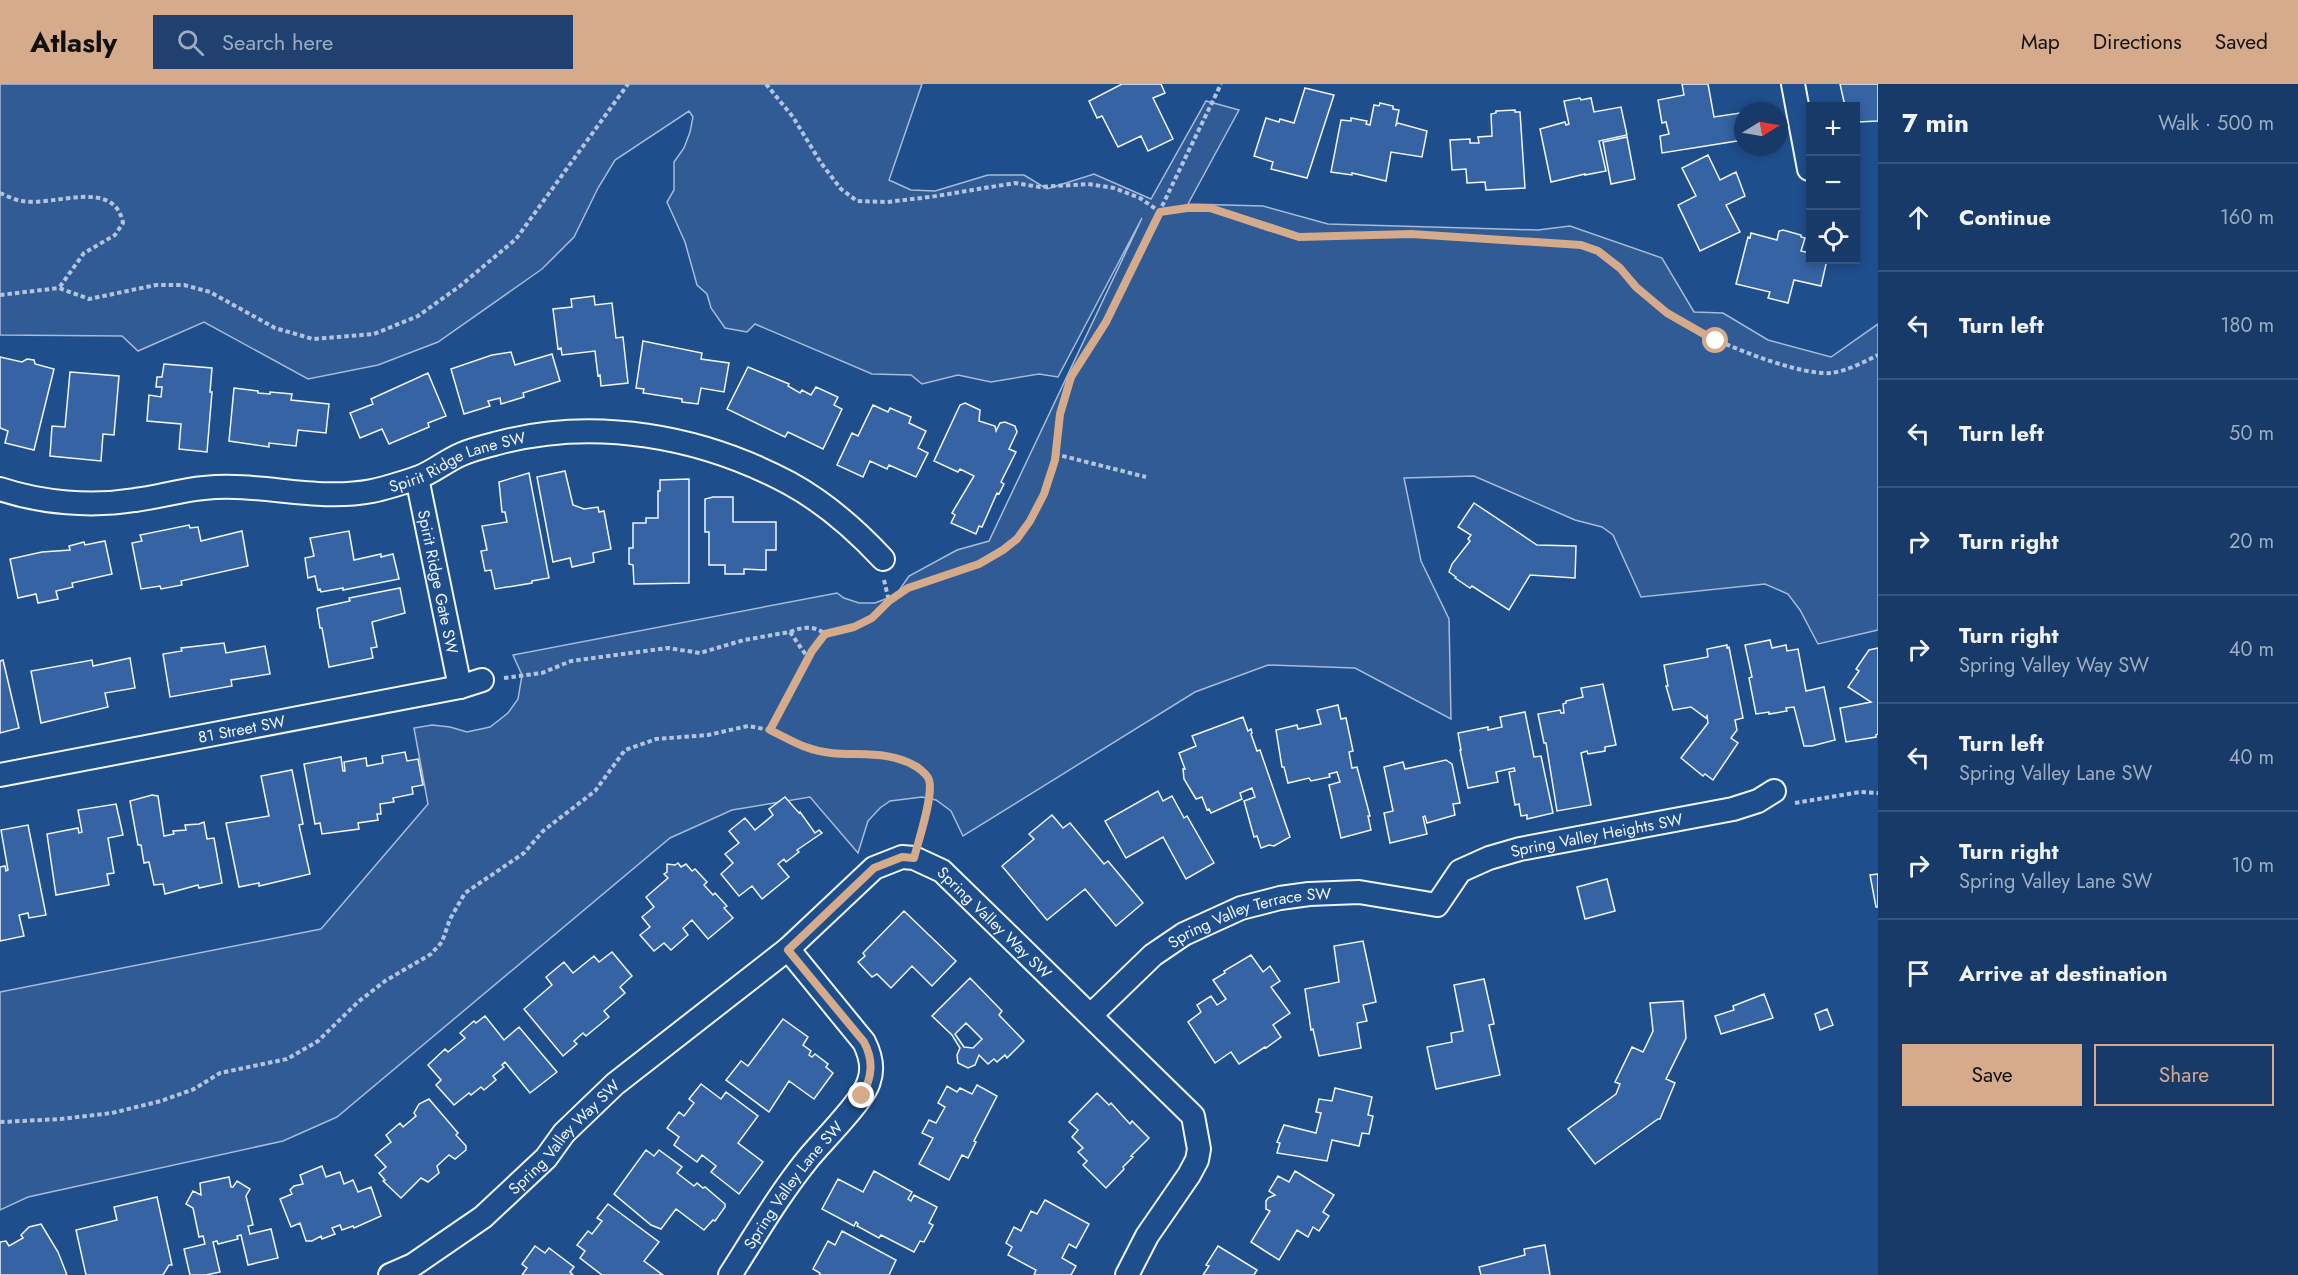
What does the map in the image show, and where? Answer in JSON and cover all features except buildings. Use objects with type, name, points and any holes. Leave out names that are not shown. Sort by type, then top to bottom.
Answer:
[{"type":"street","points":[[1793,84],[1807,156]]},
{"type":"street","name":"Spirit Ridge Lane SW","points":[[0,489],[37,499],[84,503],[132,501],[203,488],[262,487],[303,494],[335,496],[372,491],[417,478],[465,452],[548,434],[595,431],[652,436],[692,444],[723,454],[790,484],[846,524],[883,559]]},
{"type":"street","name":"Spirit Ridge Gate SW","points":[[417,478],[460,687]]},
{"type":"street","name":"81 Street SW","points":[[0,775],[460,687],[482,680]]},
{"type":"street","name":"Spring Valley Heights SW","points":[[1437,905],[1460,871],[1489,858],[1520,849],[1733,809],[1766,796]]},
{"type":"street","name":"Spring Valley Way SW","points":[[390,1275],[413,1265],[456,1238],[483,1217],[546,1158],[564,1133],[615,1084],[788,950],[874,868],[902,857],[914,858],[942,871],[1193,1116],[1199,1149],[1193,1168],[1147,1236],[1127,1275]]},
{"type":"street","name":"Spring Valley Terrace SW","points":[[1091,1015],[1153,955],[1184,933],[1241,908],[1280,898],[1359,892],[1437,905]]},
{"type":"street","name":"Spring Valley Lane SW","points":[[730,1275],[806,1161],[862,1096],[869,1082],[870,1053],[864,1042],[788,950]]},
{"type":"path","points":[[0,295],[59,288],[89,299],[156,285],[184,285],[210,292],[275,328],[313,339],[374,334],[418,316],[460,286],[516,239],[628,84]]},
{"type":"path","points":[[766,84],[792,117],[821,163],[841,189],[858,201],[887,202],[930,198],[1015,183],[1040,188],[1088,184],[1114,188],[1140,198],[1160,212],[1187,208],[1210,208],[1299,237],[1411,234],[1581,245],[1598,251],[1620,268],[1636,287],[1667,313],[1716,341],[1750,354],[1821,373],[1834,373],[1878,355]]},
{"type":"path","points":[[770,730],[808,658],[825,634],[854,627],[872,618],[889,601],[908,588],[979,564],[1017,539],[1030,521],[1044,494],[1055,454],[1060,414],[1071,377],[1106,322],[1221,84]]},
{"type":"path","points":[[0,193],[22,201],[41,202],[87,196],[109,201],[120,210],[123,223],[115,235],[84,253],[59,288]]},
{"type":"path","points":[[1055,454],[1146,477]]},
{"type":"path","points":[[883,559],[885,589],[889,601]]},
{"type":"path","points":[[482,680],[542,673],[571,661],[668,648],[700,653],[744,640],[790,632],[803,627],[820,630],[825,634]]},
{"type":"path","points":[[790,632],[808,658]]},
{"type":"path","points":[[0,1122],[61,1119],[112,1113],[161,1101],[194,1089],[220,1073],[287,1059],[318,1041],[358,1002],[386,981],[431,954],[442,942],[450,919],[465,893],[524,853],[543,831],[595,791],[625,750],[656,739],[708,735],[748,726],[770,730],[799,746],[831,753],[888,755],[908,761],[922,771],[930,781],[928,803],[914,858]]},
{"type":"path","points":[[1766,796],[1793,803],[1860,792],[1878,793]]},
{"type":"shaded area","points":[[0,84],[922,84],[889,180],[911,190],[935,191],[988,175],[1024,175],[1047,189],[1094,174],[1151,199],[1206,101],[1239,110],[1188,204],[1263,206],[1328,224],[1538,230],[1570,226],[1662,258],[1694,312],[1723,313],[1768,340],[1831,357],[1878,324],[1878,630],[1818,644],[1800,610],[1788,594],[1765,584],[1641,597],[1613,535],[1602,527],[1575,520],[1474,476],[1404,478],[1421,561],[1449,619],[1451,719],[1355,668],[1268,665],[1195,692],[963,836],[951,811],[936,800],[922,797],[890,801],[880,808],[868,821],[858,853],[810,797],[732,810],[670,838],[337,1117],[283,1141],[28,1197],[0,1210],[0,992],[321,929],[428,804],[414,728],[432,725],[467,732],[490,727],[508,713],[518,699],[522,675],[513,655],[837,593],[859,603],[875,603],[896,595],[909,576],[957,550],[989,541],[1142,218],[1058,377],[1039,374],[991,382],[958,375],[922,384],[911,375],[872,374],[755,324],[747,332],[725,328],[711,308],[707,294],[697,285],[685,242],[667,202],[674,190],[674,162],[684,148],[690,132],[693,117],[689,111],[615,160],[598,188],[574,237],[542,269],[438,342],[378,365],[308,379],[204,322],[138,351],[122,336],[0,335]]},
{"type":"route","points":[[862,1096],[869,1082],[870,1053],[864,1042],[788,950],[874,868],[902,857],[914,858],[928,803],[930,781],[922,771],[908,761],[888,755],[831,753],[799,746],[770,730],[812,651],[825,634],[854,627],[872,618],[889,601],[908,588],[979,564],[1017,539],[1030,521],[1044,494],[1055,460],[1060,414],[1071,377],[1106,322],[1160,212],[1187,208],[1210,208],[1264,228],[1299,237],[1411,234],[1581,245],[1598,251],[1620,268],[1636,287],[1667,313],[1716,341]]}]
